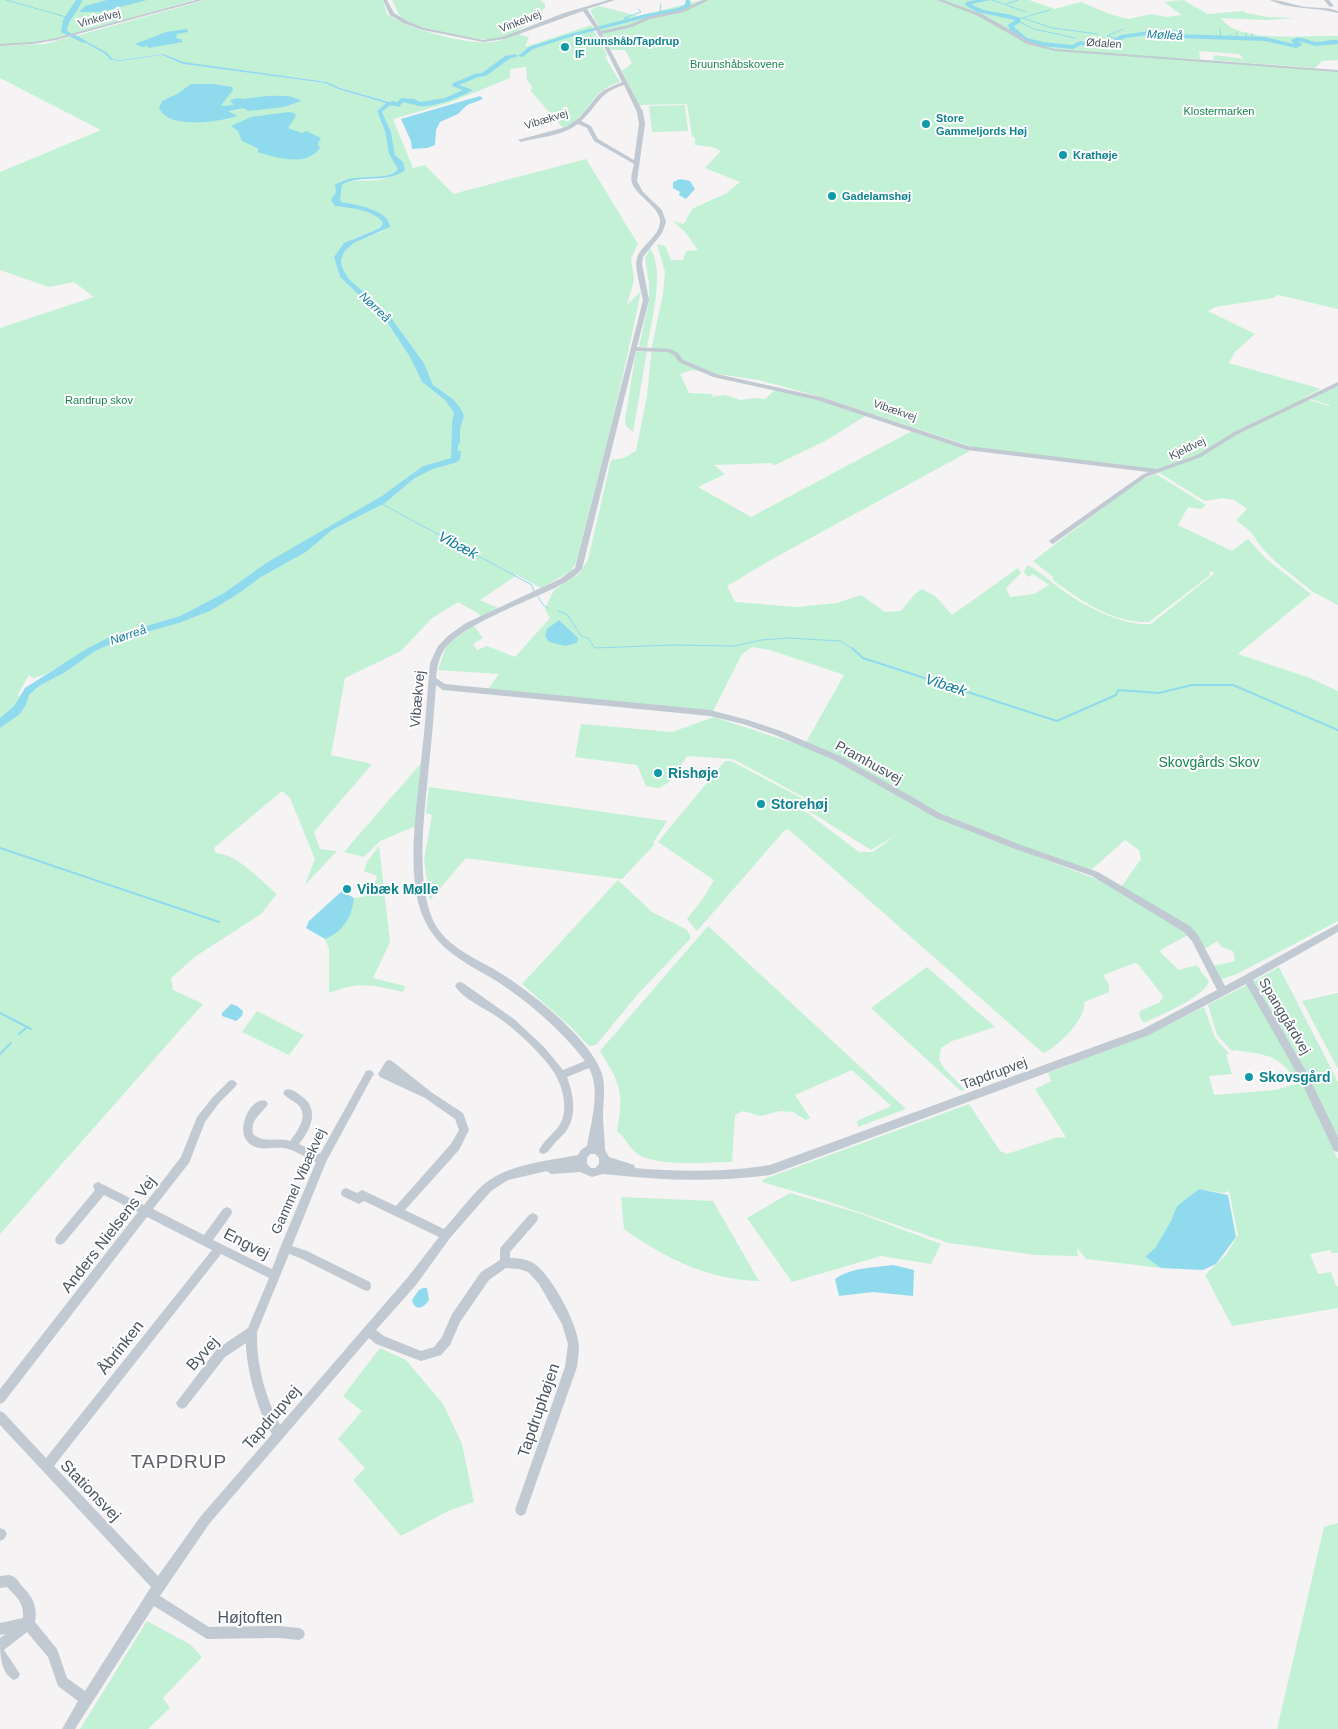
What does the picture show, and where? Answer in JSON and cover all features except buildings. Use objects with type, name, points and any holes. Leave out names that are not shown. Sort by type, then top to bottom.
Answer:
[{"type":"street","name":"Vinkelvej","points":[[0,45],[33,43],[77,34],[201,0]]},
{"type":"street","name":"Vinkelvej","points":[[386,0],[392,14],[405,22],[483,41],[503,38],[604,1],[613,0]]},
{"type":"street","points":[[598,31],[630,26],[649,18],[682,11],[707,0]]},
{"type":"street","name":"Ødalen","points":[[940,0],[980,15],[1029,43],[1055,50],[1338,70]]},
{"type":"street","points":[[1272,0],[1304,8],[1338,7]]},
{"type":"street","points":[[1326,0],[1330,8],[1338,12]]},
{"type":"street","name":"Vibækvej","points":[[584,9],[598,31],[640,112],[642,124],[634,181],[637,188],[660,211],[663,222],[659,232],[640,257],[646,300],[578,569],[563,581],[469,625],[452,637],[441,648],[434,663],[420,829],[419,870],[423,902],[428,919],[446,944],[458,954],[506,981],[574,1040],[591,1062],[597,1073],[599,1089],[599,1158]]},
{"type":"street","name":"Vibækvej","points":[[521,140],[569,128],[578,122],[600,93],[626,83]]},
{"type":"street","name":"Vibækvej","points":[[578,122],[589,127],[596,140],[636,162]]},
{"type":"street","name":"Vibækvej","points":[[634,349],[668,350],[676,354],[681,361],[689,366],[715,376],[819,398],[967,448],[1157,471]]},
{"type":"street","name":"Kjeldvej","points":[[1053,542],[1133,482],[1199,456],[1236,433],[1338,384]]},
{"type":"street","points":[[432,679],[443,687],[432,694]]},
{"type":"street","name":"Pramhusvej","points":[[443,687],[710,713],[778,733],[837,758],[939,816],[1018,848],[1095,874],[1116,886],[1187,929],[1195,938],[1223,992]]},
{"type":"street","name":"Tapdrupvej","points":[[68,1729],[158,1586],[205,1520],[412,1281],[446,1236],[495,1182],[512,1174],[538,1168],[581,1163],[592,1172],[599,1158],[640,1172],[733,1176],[770,1170],[1146,1032],[1223,992],[1338,928]]},
{"type":"street","name":"Spanggårdvej","points":[[1246,978],[1303,1074],[1338,1148]]},
{"type":"street","points":[[460,986],[479,1001],[496,1010],[532,1041],[561,1075],[570,1108],[561,1130],[547,1144],[544,1150]]},
{"type":"street","points":[[561,1075],[591,1062]]},
{"type":"street","name":"Gammel Vibækvej","points":[[280,1432],[275,1429],[254,1371],[250,1346],[252,1332],[322,1160],[369,1074]]},
{"type":"street","name":"Anders Nielsens Vej","points":[[0,1398],[185,1160],[201,1120],[216,1100],[232,1084]]},
{"type":"street","points":[[288,1093],[297,1096],[305,1104],[309,1118],[308,1126],[292,1146]]},
{"type":"street","points":[[397,1212],[455,1147],[464,1130],[458,1116],[428,1095]]},
{"type":"street","points":[[262,1104],[249,1117],[248,1133],[252,1139],[260,1144],[292,1146],[322,1160]]},
{"type":"street","points":[[581,1163],[583,1154],[599,1158]]},
{"type":"street","name":"Engvej","points":[[60,1240],[100,1188],[274,1275]]},
{"type":"street","points":[[346,1193],[359,1199],[362,1195],[446,1236]]},
{"type":"street","name":"Engvej","points":[[206,1241],[227,1212]]},
{"type":"street","points":[[369,1331],[380,1340],[421,1356],[437,1351],[446,1341],[456,1318],[485,1276],[505,1264],[505,1250],[533,1218]]},
{"type":"street","name":"Åbrinken","points":[[46,1467],[220,1248]]},
{"type":"street","name":"Gammel Vibækvej","points":[[285,1248],[303,1254],[366,1286]]},
{"type":"street","name":"Tapdruphøjen","points":[[505,1264],[523,1264],[533,1269],[540,1277],[568,1322],[574,1349],[571,1367],[521,1510]]},
{"type":"street","name":"Byvej","points":[[182,1403],[221,1353],[252,1332]]},
{"type":"street","name":"Stationsvej","points":[[0,1417],[158,1586]]},
{"type":"street","points":[[0,1582],[10,1581],[30,1605],[31,1612],[28,1624],[0,1646]]},
{"type":"street","name":"Højtoften","points":[[151,1597],[207,1633],[279,1632],[299,1634]]},
{"type":"street","points":[[0,1629],[19,1624],[28,1624],[53,1652],[62,1682],[87,1700]]},
{"type":"street","points":[[0,1654],[14,1674]]},
{"type":"green space","points":[[0,0],[194,0],[64,36],[36,42],[0,44]]},
{"type":"green space","points":[[205,0],[383,0],[387,14],[409,25],[438,35],[467,41],[492,42],[500,41],[522,32],[520,35],[529,37],[525,47],[591,25],[607,55],[605,57],[620,82],[602,90],[569,126],[563,128],[530,90],[533,88],[527,80],[526,67],[510,69],[510,78],[451,102],[393,119],[413,168],[425,165],[453,194],[586,159],[638,244],[631,258],[634,280],[627,305],[641,291],[602,461],[576,563],[571,571],[541,588],[517,575],[480,600],[498,608],[480,617],[479,614],[458,602],[431,619],[401,651],[345,678],[331,755],[372,764],[314,832],[320,849],[337,851],[305,885],[315,859],[290,798],[282,791],[214,848],[216,853],[233,858],[241,863],[277,894],[261,914],[196,956],[171,978],[173,990],[203,1004],[0,1234],[0,728],[20,714],[26,705],[29,695],[39,686],[64,673],[95,651],[122,639],[179,623],[210,611],[261,577],[306,552],[332,530],[385,503],[415,478],[433,469],[455,463],[460,443],[460,429],[464,416],[453,399],[433,385],[424,363],[389,315],[348,278],[342,267],[341,260],[344,252],[354,243],[385,230],[390,222],[358,205],[341,202],[340,200],[342,185],[351,181],[379,180],[395,176],[403,162],[395,156],[391,132],[382,112],[391,104],[388,101],[340,88],[327,82],[184,62],[163,54],[121,60],[113,59],[106,52],[76,36]]},
{"type":"green space","points":[[392,0],[540,0],[545,4],[545,8],[518,31],[505,37],[489,40],[433,31],[409,22],[401,17]]},
{"type":"green space","points":[[702,0],[1029,0],[1055,9],[1081,2],[1112,15],[1129,19],[1151,14],[1166,17],[1182,15],[1164,2],[1183,0],[1208,14],[1243,11],[1268,17],[1295,18],[1267,20],[1221,18],[1230,26],[1243,32],[1275,36],[1338,36],[1338,60],[1322,61],[1315,68],[1213,60],[1215,55],[1244,59],[1239,54],[1199,51],[1200,59],[1169,57],[1338,71],[1338,309],[1278,295],[1273,298],[1215,307],[1208,311],[1255,334],[1235,352],[1229,363],[1321,389],[1303,398],[1329,406],[1310,399],[1338,386],[1338,605],[1313,592],[1278,564],[1261,547],[1251,532],[1236,520],[1247,509],[1234,500],[1222,498],[1205,501],[1153,469],[976,448],[818,396],[758,380],[692,370],[680,374],[689,393],[713,394],[711,397],[725,395],[740,400],[765,399],[775,390],[819,399],[867,415],[825,441],[775,465],[770,463],[714,465],[725,474],[698,487],[751,517],[912,431],[970,451],[776,557],[727,586],[735,602],[797,607],[837,603],[861,595],[885,612],[901,611],[915,594],[922,589],[935,596],[952,615],[1018,568],[1021,573],[1006,588],[1010,597],[1034,594],[1049,585],[1033,574],[1028,577],[1024,572],[1027,565],[1060,589],[1095,610],[1130,622],[1151,624],[1215,573],[1210,571],[1209,576],[1149,622],[1136,622],[1111,615],[1086,603],[1053,580],[1053,577],[1033,561],[1140,480],[1156,474],[1206,505],[1201,509],[1188,507],[1178,525],[1232,551],[1248,539],[1265,558],[1311,594],[1238,654],[1310,678],[1338,691],[1338,921],[1237,974],[1219,980],[1213,966],[1235,961],[1233,951],[1221,947],[1218,941],[1204,949],[1195,935],[1121,887],[1141,859],[1139,850],[1125,840],[1091,870],[1034,851],[947,816],[806,742],[844,675],[770,650],[752,647],[742,654],[713,711],[488,689],[499,674],[438,670],[447,644],[474,626],[483,638],[473,644],[477,650],[487,646],[515,657],[550,618],[545,609],[554,590],[579,574],[588,560],[611,460],[624,458],[636,451],[647,396],[652,346],[663,294],[665,272],[657,244],[665,246],[671,260],[683,260],[686,251],[698,250],[685,232],[673,221],[684,224],[692,209],[727,193],[740,182],[705,168],[721,151],[713,147],[695,145],[687,104],[639,105],[622,71],[632,63],[625,50],[611,50],[590,10],[599,6],[638,16]]},
{"type":"green space","name":"Randrup skov","points":[[73,36],[104,53],[111,60],[121,61],[162,55],[183,64],[325,83],[338,89],[386,103],[377,111],[385,131],[389,154],[398,169],[380,177],[341,180],[336,192],[335,206],[368,212],[383,223],[380,228],[352,239],[334,257],[340,277],[387,322],[410,357],[422,382],[445,400],[454,413],[451,458],[423,466],[382,497],[266,563],[224,593],[180,616],[112,636],[44,675],[33,678],[29,675],[17,696],[20,695],[14,706],[0,718],[0,692],[2,692],[0,691],[0,328],[94,297],[74,282],[49,287],[0,270],[0,172],[101,130],[0,78],[0,46],[45,44]]},
{"type":"green space","points":[[685,105],[688,131],[652,132],[649,106]]},
{"type":"green space","points":[[650,248],[657,269],[656,296],[647,347],[639,347],[649,301],[649,283],[645,259]]},
{"type":"green space","points":[[647,351],[633,432],[626,426],[625,420],[636,352]]},
{"type":"green space","points":[[714,717],[802,746],[835,760],[920,809],[974,833],[1107,883],[1179,927],[1188,935],[1159,951],[1179,970],[1197,965],[1209,981],[1206,987],[1181,1005],[1144,1023],[1139,1016],[1140,1011],[1160,1002],[1163,996],[1138,964],[1135,963],[1103,975],[1109,985],[1109,992],[1084,1002],[1081,1016],[1070,1032],[1056,1045],[1043,1053],[788,829],[784,831],[697,931],[687,919],[714,880],[658,842],[725,761],[731,761],[807,801],[802,809],[859,852],[873,852],[898,834],[871,850],[806,809],[809,800],[733,759],[687,756],[668,783],[659,788],[646,786],[637,765],[575,757],[581,724],[672,732]]},
{"type":"green space","points":[[422,762],[416,826],[380,841],[364,857],[344,852]]},
{"type":"green space","points":[[429,787],[667,821],[653,843],[655,844],[622,879],[466,858],[430,900],[424,860],[432,815],[426,813]]},
{"type":"green space","points":[[379,846],[390,942],[373,978],[405,986],[403,992],[366,985],[349,987],[329,993],[329,949],[325,939],[340,928],[351,910],[354,898],[363,897],[373,888],[377,876],[364,871],[367,862]]},
{"type":"green space","points":[[618,880],[652,912],[687,930],[690,939],[638,994],[596,1045],[589,1046],[570,1026],[522,984]]},
{"type":"green space","points":[[708,926],[906,1109],[858,1127],[857,1121],[891,1106],[852,1070],[795,1095],[810,1118],[806,1120],[793,1112],[780,1111],[761,1116],[743,1111],[735,1115],[732,1162],[667,1162],[644,1157],[635,1152],[617,1131],[620,1107],[619,1089],[600,1051]]},
{"type":"green space","points":[[927,967],[995,1027],[952,1041],[941,1048],[939,1059],[944,1068],[965,1090],[961,1091],[871,1008]]},
{"type":"green space","points":[[1279,967],[1338,1082],[1338,1137],[1254,981]]},
{"type":"green space","points":[[1247,985],[1300,1075],[1338,1160],[1338,1253],[1332,1253],[1330,1250],[1310,1254],[1318,1274],[1331,1272],[1336,1286],[1338,1286],[1338,1308],[1232,1326],[1205,1275],[1226,1255],[1238,1235],[1229,1191],[1223,1193],[1199,1189],[1177,1206],[1171,1221],[1155,1248],[1145,1257],[1161,1268],[1086,1259],[1077,1248],[1078,1256],[1036,1255],[949,1243],[824,1200],[762,1182],[764,1179],[969,1104],[1000,1151],[1007,1154],[1055,1138],[1066,1137],[1035,1089],[1051,1081],[1048,1073],[1150,1034],[1204,1007],[1215,1038],[1229,1053],[1226,1055],[1232,1074],[1209,1076],[1214,1095],[1275,1090],[1297,1084],[1279,1061],[1264,1055],[1232,1051],[1217,1035],[1208,1005]]},
{"type":"green space","points":[[1338,993],[1338,1069],[1302,1001]]},
{"type":"green space","points":[[257,1011],[304,1035],[289,1055],[242,1032]]},
{"type":"green space","points":[[790,1193],[858,1213],[941,1244],[931,1264],[881,1256],[792,1282],[747,1218]]},
{"type":"green space","points":[[621,1197],[713,1201],[759,1281],[722,1277],[705,1272],[671,1258],[639,1240],[624,1229]]},
{"type":"green space","points":[[380,1348],[406,1360],[443,1404],[462,1444],[474,1502],[448,1511],[401,1536],[353,1480],[365,1468],[338,1439],[362,1411],[343,1396]]},
{"type":"green space","points":[[1338,1523],[1338,1729],[1277,1729],[1324,1527]]},
{"type":"green space","points":[[147,1621],[191,1645],[202,1657],[163,1698],[170,1708],[148,1729],[80,1729]]},
{"type":"water","points":[[107,0],[147,0],[101,12],[79,12],[85,6]]},
{"type":"water","points":[[187,29],[188,32],[177,34],[176,38],[181,39],[183,42],[148,48],[148,46],[142,47],[135,44],[166,32]]},
{"type":"water","points":[[73,36],[106,52],[113,59],[121,60],[163,54],[184,62],[327,82],[340,88],[390,102],[391,104],[382,112],[391,132],[395,155],[403,162],[405,170],[390,177],[357,180],[342,185],[340,200],[341,202],[362,206],[378,212],[388,221],[390,227],[354,243],[344,252],[341,260],[342,267],[348,278],[389,315],[424,363],[433,385],[453,399],[461,409],[464,416],[460,429],[458,451],[461,451],[460,459],[455,463],[433,469],[415,478],[385,503],[332,530],[306,552],[261,577],[210,611],[179,623],[122,639],[95,651],[64,673],[39,686],[29,695],[26,705],[20,714],[0,728],[0,718],[14,706],[25,688],[88,648],[112,636],[180,616],[224,593],[266,563],[382,496],[423,466],[451,458],[454,413],[445,400],[422,382],[410,357],[387,322],[340,277],[334,257],[344,243],[380,228],[383,223],[368,212],[335,206],[331,200],[336,192],[335,185],[343,181],[386,175],[398,169],[389,154],[385,131],[377,111],[386,103],[338,89],[325,83],[183,64],[162,55],[121,61],[111,60],[104,53]]},
{"type":"water","points":[[191,84],[214,84],[232,87],[233,90],[222,106],[234,105],[230,100],[265,96],[289,97],[301,101],[284,107],[249,111],[243,108],[228,111],[237,116],[206,122],[182,122],[171,119],[163,114],[159,107],[162,101],[177,94]]},
{"type":"water","points":[[480,96],[483,99],[467,105],[458,114],[440,122],[436,130],[435,145],[427,148],[412,149],[411,141],[401,119]]},
{"type":"water","points":[[294,113],[296,116],[288,128],[302,133],[306,131],[321,138],[318,144],[320,148],[307,158],[281,158],[257,152],[259,149],[242,141],[238,131],[231,126],[251,117]]},
{"type":"water","points":[[680,179],[690,181],[695,189],[686,199],[673,188],[673,182]]},
{"type":"water","points":[[559,620],[578,638],[577,643],[565,646],[549,642],[545,636],[547,629]]},
{"type":"water","points":[[342,891],[354,898],[349,917],[342,928],[325,939],[306,928],[309,921]]},
{"type":"water","points":[[231,1004],[243,1011],[242,1016],[236,1021],[222,1016],[222,1013]]},
{"type":"water","points":[[1199,1189],[1228,1195],[1236,1237],[1216,1264],[1203,1270],[1161,1268],[1145,1257],[1155,1248],[1171,1221],[1177,1206]]},
{"type":"water","points":[[893,1265],[914,1270],[913,1296],[873,1292],[839,1296],[835,1279],[841,1275],[863,1269]]},
{"type":"water","points":[[427,1288],[429,1300],[420,1308],[413,1304],[412,1300],[419,1290]]},
{"type":"waterway","points":[[6,0],[66,17]]},
{"type":"waterway","name":"Nørreå","points":[[79,0],[76,8],[66,20],[64,32],[83,41]]},
{"type":"waterway","name":"Mølleå","points":[[988,0],[968,3],[968,5],[973,9],[986,13],[1006,15],[1018,19],[1018,22],[1011,25],[1012,29],[1025,39],[1042,44],[1073,47],[1080,43],[1105,47],[1123,36],[1157,32],[1176,36],[1265,39],[1296,46],[1299,45],[1294,40],[1298,39],[1315,44],[1332,41],[1338,42]]},
{"type":"waterway","points":[[992,0],[1026,12]]},
{"type":"waterway","points":[[1006,4],[1018,0]]},
{"type":"waterway","name":"Mølleå","points":[[649,16],[678,11],[688,6],[688,1]]},
{"type":"waterway","name":"Mølleå","points":[[661,4],[660,12],[686,7]]},
{"type":"waterway","name":"Mølleå","points":[[630,19],[624,18],[641,12],[638,9]]},
{"type":"waterway","points":[[1018,19],[1050,10]]},
{"type":"waterway","name":"Mølleå","points":[[521,56],[531,48],[568,36],[646,16]]},
{"type":"waterway","points":[[1023,18],[1052,28],[1098,34]]},
{"type":"waterway","points":[[1018,21],[1034,29],[1075,38]]},
{"type":"waterway","points":[[1118,39],[1107,36],[1123,29]]},
{"type":"waterway","name":"Mølleå","points":[[1220,29],[1221,38]]},
{"type":"waterway","name":"Mølleå","points":[[1171,35],[1172,30]]},
{"type":"waterway","points":[[1172,31],[1179,31]]},
{"type":"waterway","name":"Mølleå","points":[[1236,38],[1237,32]]},
{"type":"waterway","name":"Mølleå","points":[[1246,33],[1247,38]]},
{"type":"waterway","name":"Mølleå","points":[[1252,34],[1253,38]]},
{"type":"waterway","name":"Mølleå","points":[[388,104],[399,105],[401,100],[415,101],[419,104],[447,100],[470,90],[455,84],[477,75],[484,75],[507,57],[515,56]]},
{"type":"waterway","name":"Vibæk","points":[[382,504],[532,585],[534,592]]},
{"type":"waterway","name":"Vibæk","points":[[538,597],[544,606],[548,608]]},
{"type":"waterway","name":"Vibæk","points":[[558,611],[567,614],[581,636],[588,638],[595,648],[672,645],[734,646],[761,640],[788,638],[840,641],[853,649]]},
{"type":"waterway","name":"Vibæk","points":[[852,648],[863,658],[1057,721],[1116,695],[1118,690],[1159,693],[1192,685],[1233,685],[1338,730]]},
{"type":"waterway","points":[[0,848],[219,922]]},
{"type":"waterway","points":[[0,1013],[31,1029]]},
{"type":"waterway","points":[[19,1034],[27,1027]]},
{"type":"waterway","points":[[0,1054],[11,1043]]},
{"type":"place","name":"Bruunshåb/Tapdrup IF","points":[[565,47]]},
{"type":"place","name":"Store Gammeljords Høj","points":[[926,124]]},
{"type":"place","name":"Krathøje","points":[[1063,155]]},
{"type":"place","name":"Gadelamshøj","points":[[832,196]]},
{"type":"place","name":"Rishøje","points":[[658,773]]},
{"type":"place","name":"Storehøj","points":[[761,804]]},
{"type":"place","name":"Vibæk Mølle","points":[[347,889]]},
{"type":"place","name":"Skovsgård","points":[[1249,1077]]},
{"type":"district","name":"TAPDRUP","points":[[179,1461]]},
{"type":"park label","name":"Bruunshåbskovene","points":[[737,64]]},
{"type":"park label","name":"Klostermarken","points":[[1219,111]]},
{"type":"park label","name":"Skovgårds Skov","points":[[1209,762]]}]
